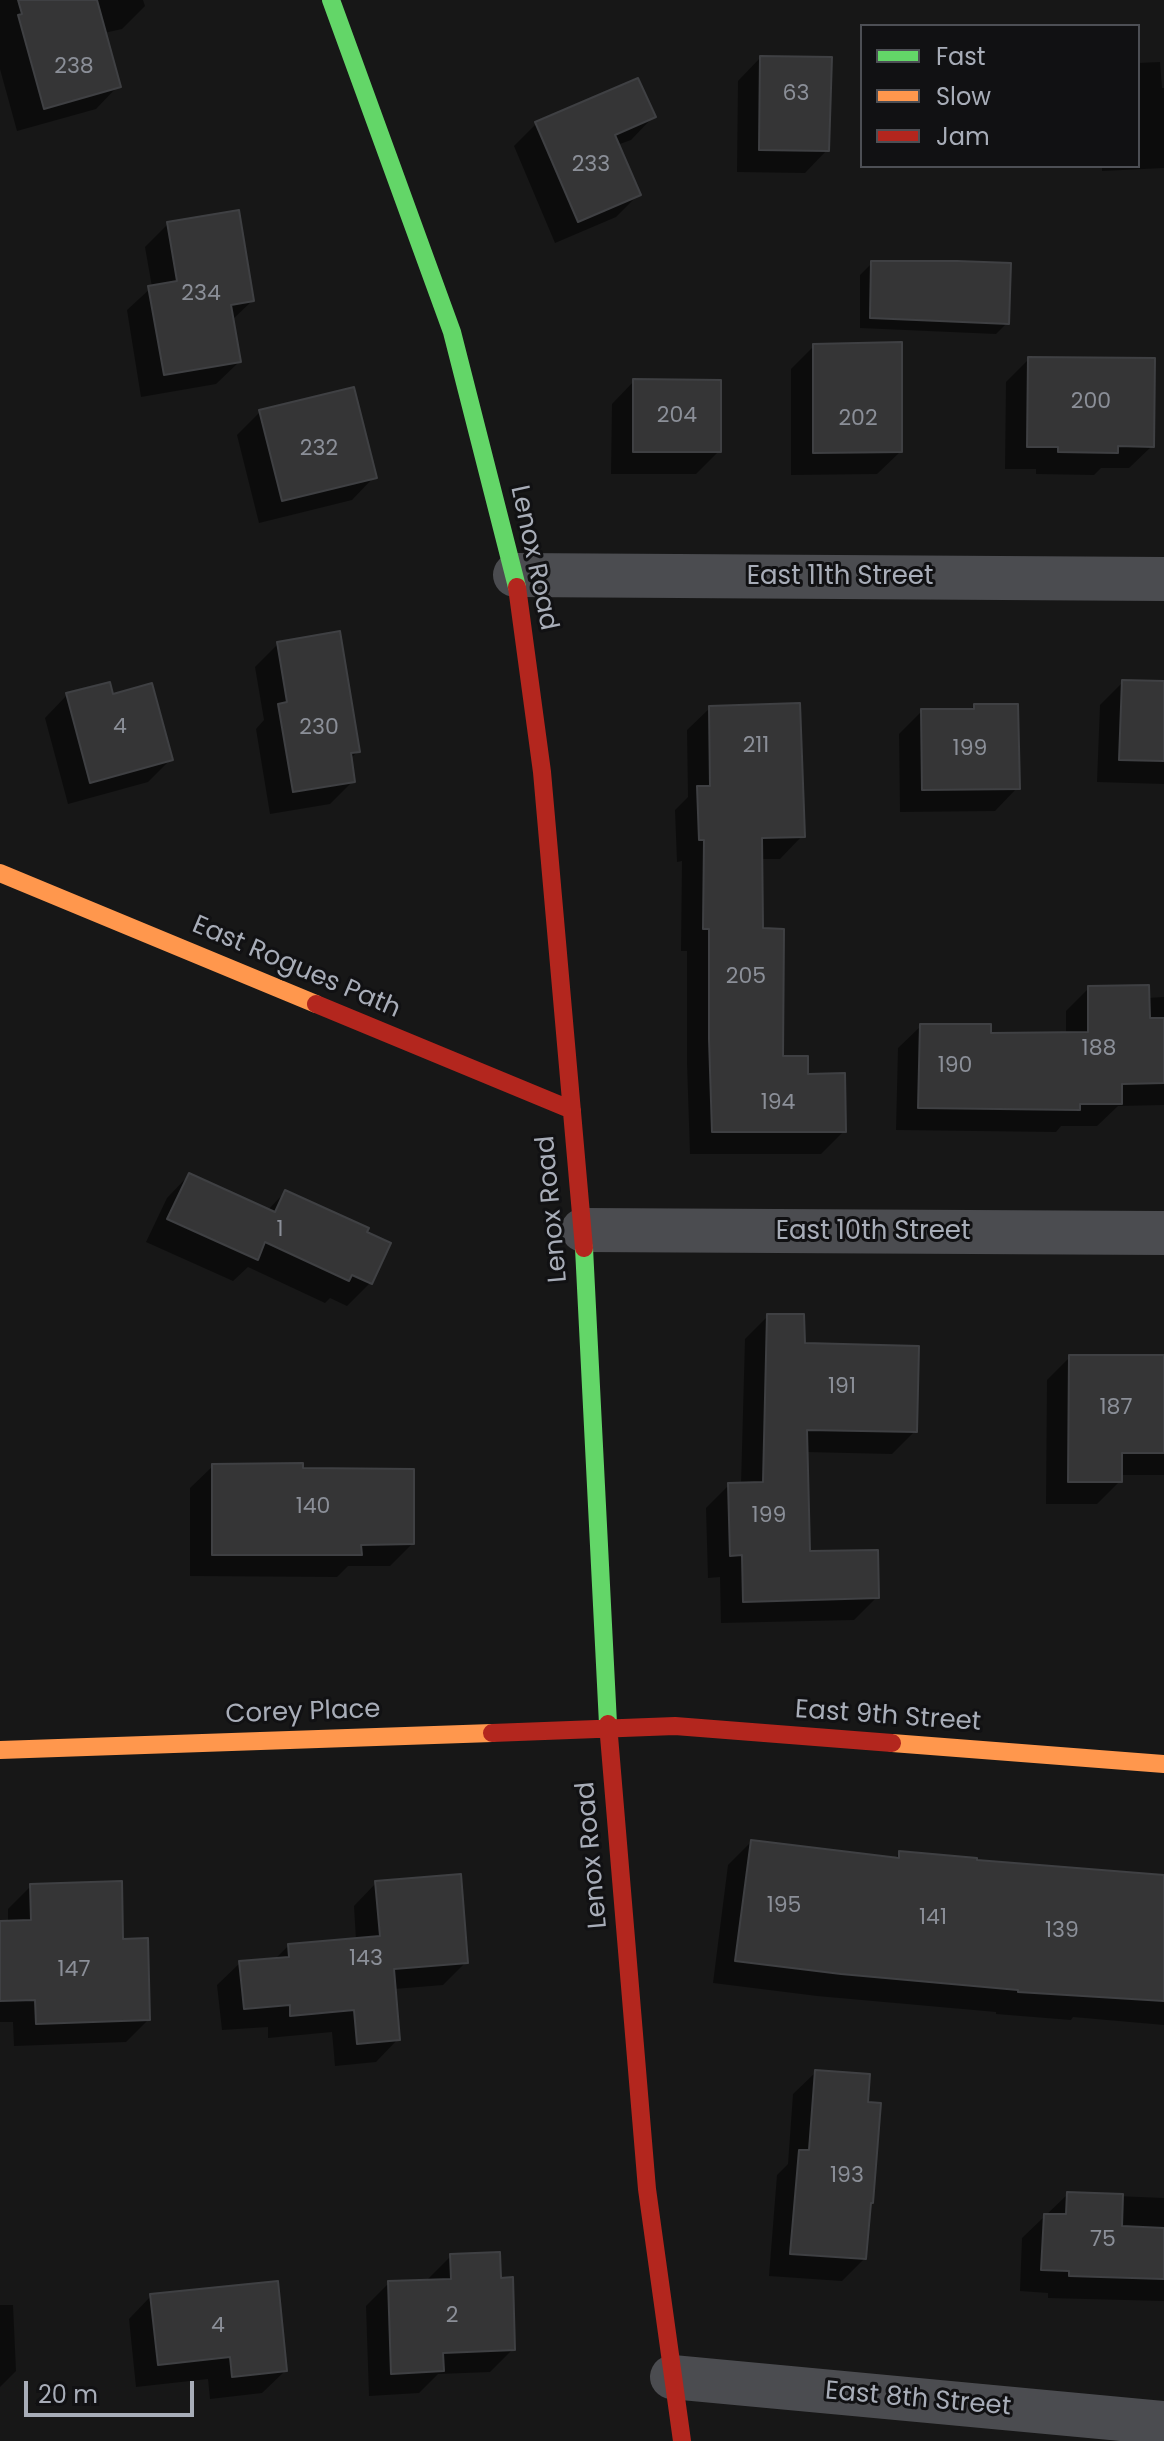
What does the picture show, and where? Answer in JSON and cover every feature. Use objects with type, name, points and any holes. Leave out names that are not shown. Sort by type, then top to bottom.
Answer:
[{"type":"street","name":"Lenox Road","points":[[331,0],[452,332],[515,575],[542,772],[583,1230],[608,1729],[647,2189],[682,2441]]},
{"type":"street","name":"East 11th Street","points":[[515,575],[1164,579]]},
{"type":"street","name":"East Rogues Path","points":[[0,873],[572,1110]]},
{"type":"street","name":"East 10th Street","points":[[583,1230],[1164,1233]]},
{"type":"street","name":"East 9th Street","points":[[608,1729],[675,1726],[1164,1764]]},
{"type":"street","name":"Corey Place","points":[[0,1750],[608,1729]]},
{"type":"street","name":"East 8th Street","points":[[672,2377],[1164,2423]]},
{"type":"building","points":[[18,0],[97,0],[121,87],[44,109],[18,15],[22,14]]},
{"type":"building","points":[[760,56],[832,57],[829,151],[759,150]]},
{"type":"building","points":[[638,78],[656,117],[615,135],[641,195],[578,222],[535,122]]},
{"type":"building","points":[[239,210],[254,301],[231,305],[241,362],[164,375],[148,286],[177,281],[167,222]]},
{"type":"building","points":[[871,261],[1011,263],[1009,324],[870,318]]},
{"type":"building","points":[[902,342],[902,452],[813,453],[813,344]]},
{"type":"building","points":[[1028,357],[1155,358],[1154,447],[1118,446],[1118,453],[1058,452],[1058,447],[1027,447]]},
{"type":"building","points":[[633,379],[721,380],[721,452],[633,452]]},
{"type":"building","points":[[354,387],[377,478],[282,501],[259,410]]},
{"type":"building","points":[[340,631],[360,752],[351,753],[355,782],[293,792],[278,704],[287,702],[277,642]]},
{"type":"building","points":[[1122,680],[1164,681],[1164,761],[1119,760]]},
{"type":"building","points":[[110,682],[113,694],[152,683],[173,760],[90,783],[66,693]]},
{"type":"building","points":[[800,703],[805,837],[762,838],[763,928],[784,929],[783,1056],[808,1056],[808,1074],[845,1073],[846,1132],[712,1132],[709,929],[703,929],[704,840],[699,840],[697,786],[710,786],[709,706]]},
{"type":"building","points":[[974,704],[1018,704],[1020,789],[922,790],[921,709],[974,709]]},
{"type":"building","points":[[1149,985],[1150,1018],[1164,1018],[1164,1083],[1122,1084],[1122,1104],[1080,1104],[1080,1110],[918,1108],[920,1024],[991,1024],[991,1033],[1088,1032],[1088,986]]},
{"type":"building","points":[[189,1173],[275,1212],[285,1190],[369,1228],[367,1232],[391,1243],[372,1284],[352,1275],[349,1281],[265,1242],[258,1260],[167,1219]]},
{"type":"building","points":[[767,1314],[804,1314],[805,1343],[919,1346],[917,1432],[807,1430],[810,1551],[878,1550],[879,1598],[743,1602],[742,1555],[730,1556],[728,1483],[763,1482]]},
{"type":"building","points":[[1069,1355],[1164,1355],[1164,1453],[1122,1453],[1122,1482],[1068,1482]]},
{"type":"building","points":[[303,1463],[303,1468],[414,1469],[414,1544],[361,1545],[362,1555],[212,1555],[212,1464]]},
{"type":"building","points":[[751,1840],[899,1858],[899,1851],[1164,1875],[1164,2001],[1018,1992],[735,1961]]},
{"type":"building","points":[[461,1874],[468,1963],[394,1969],[400,2040],[357,2044],[354,2010],[290,2016],[290,2005],[244,2009],[239,1961],[289,1957],[288,1944],[380,1936],[375,1881]]},
{"type":"building","points":[[122,1881],[123,1939],[148,1938],[150,2020],[36,2024],[35,2000],[0,2001],[0,1921],[31,1920],[30,1884]]},
{"type":"building","points":[[815,2070],[870,2074],[868,2102],[881,2103],[866,2259],[790,2254],[799,2150],[809,2150]]},
{"type":"building","points":[[1067,2192],[1123,2194],[1122,2226],[1164,2228],[1164,2279],[1069,2276],[1069,2271],[1041,2270],[1044,2214],[1066,2214]]},
{"type":"building","points":[[500,2252],[501,2278],[513,2277],[515,2350],[443,2353],[444,2371],[391,2374],[388,2281],[451,2279],[450,2254]]},
{"type":"building","points":[[278,2281],[287,2371],[232,2377],[230,2357],[158,2365],[150,2294]]},
{"type":"traffic: fast","points":[[331,0],[452,332],[517,587]]},
{"type":"traffic: fast","points":[[584,1248],[608,1724]]},
{"type":"traffic: slow","points":[[0,873],[316,1004]]},
{"type":"traffic: slow","points":[[0,1750],[492,1733]]},
{"type":"traffic: slow","points":[[892,1743],[1164,1764]]},
{"type":"traffic: jam","points":[[517,587],[542,772],[584,1248]]},
{"type":"traffic: jam","points":[[316,1004],[572,1110]]},
{"type":"traffic: jam","points":[[608,1724],[647,2189],[682,2441]]},
{"type":"traffic: jam","points":[[492,1733],[675,1726],[892,1743]]}]
